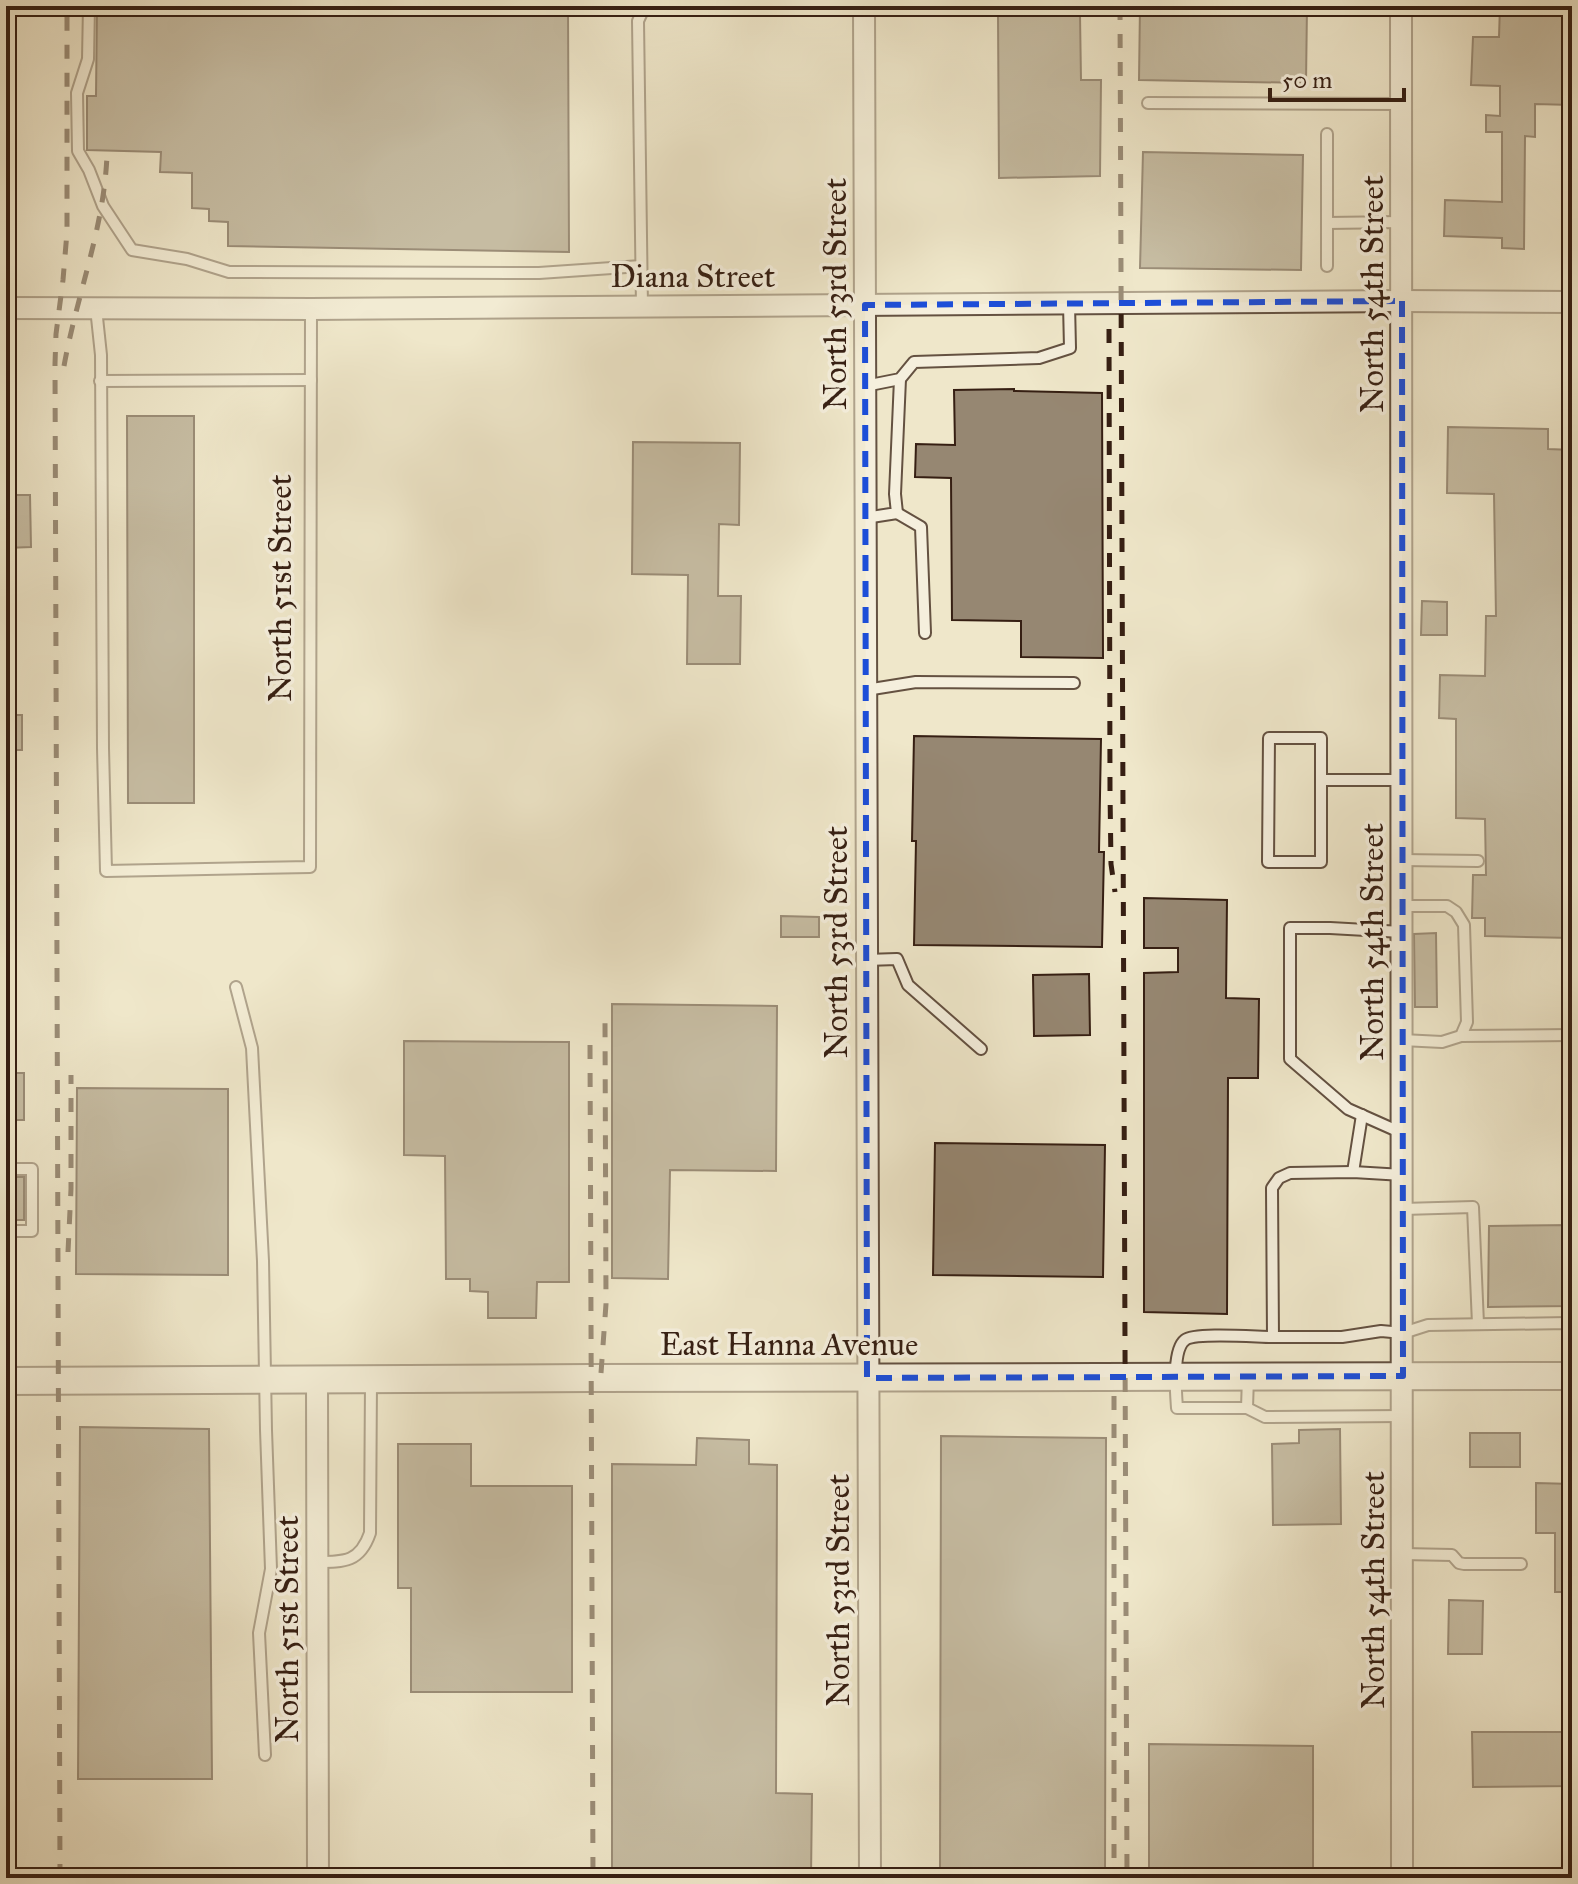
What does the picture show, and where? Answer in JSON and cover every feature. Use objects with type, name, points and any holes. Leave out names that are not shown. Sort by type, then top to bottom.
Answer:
[{"type":"street","name":"North 53rd Street","points":[[864,6],[870,1878]]},
{"type":"street","name":"North 54th Street","points":[[1401,6],[1402,1878]]},
{"type":"street","name":"Diana Street","points":[[6,308],[1572,302]]},
{"type":"street","name":"East Hanna Avenue","points":[[6,1381],[1571,1376]]},
{"type":"street","name":"North 51st Street","points":[[317,1381],[318,1878]]},
{"type":"lane","points":[[89,6],[88,59],[77,93],[78,151],[103,206],[132,250],[187,259],[229,272],[539,273],[641,266]]},
{"type":"lane","points":[[642,307],[638,21],[645,6]]},
{"type":"lane","points":[[1148,103],[1401,104]]},
{"type":"lane","points":[[1327,134],[1327,266]]},
{"type":"lane","points":[[1327,223],[1402,222]]},
{"type":"lane","points":[[897,513],[895,494],[900,379],[914,362],[1039,358],[1070,348],[1069,304]]},
{"type":"lane","points":[[96,308],[101,355],[100,381],[311,380]]},
{"type":"lane","name":"North 51st Street","points":[[100,381],[106,871],[310,867],[311,309]]},
{"type":"lane","points":[[865,386],[900,379]]},
{"type":"lane","points":[[865,518],[897,513],[921,527],[925,633]]},
{"type":"lane","points":[[866,690],[916,682],[1074,683]]},
{"type":"lane","points":[[1269,738],[1321,738],[1321,780],[1321,862],[1268,862],[1269,738]]},
{"type":"lane","points":[[1321,780],[1402,780]]},
{"type":"lane","points":[[1402,860],[1478,861]]},
{"type":"lane","points":[[1402,906],[1447,906],[1456,912],[1464,925],[1467,1022],[1461,1036]]},
{"type":"lane","points":[[1402,932],[1290,928],[1290,1059],[1348,1109],[1402,1133]]},
{"type":"lane","points":[[866,960],[897,959],[908,985],[981,1049]]},
{"type":"lane","points":[[236,987],[252,1048],[262,1230],[271,1569],[259,1633],[265,1755]]},
{"type":"lane","points":[[1402,1040],[1442,1042],[1461,1036],[1572,1035]]},
{"type":"lane","points":[[1353,1172],[1362,1115]]},
{"type":"lane","points":[[6,1169],[32,1169],[32,1231],[6,1231]]},
{"type":"lane","points":[[1273,1337],[1272,1188],[1279,1178],[1290,1173],[1403,1175]]},
{"type":"lane","points":[[1403,1209],[1473,1207],[1478,1324]]},
{"type":"lane","points":[[1403,1416],[1265,1417],[1247,1408],[1177,1408],[1175,1378],[1179,1349],[1185,1340],[1197,1336],[1342,1337],[1381,1331],[1403,1333],[1428,1325],[1569,1323],[1571,1376]]},
{"type":"lane","points":[[1247,1408],[1248,1377]]},
{"type":"lane","points":[[317,1562],[355,1558],[365,1547],[370,1533],[371,1380]]},
{"type":"lane","points":[[1403,1554],[1452,1555],[1464,1564],[1521,1564]]},
{"type":"highlighted area","points":[[1402,301],[1403,1376],[867,1378],[865,305]]},
{"type":"building","points":[[97,6],[568,6],[569,252],[228,246],[228,222],[209,221],[209,209],[192,208],[192,173],[160,172],[161,152],[87,150],[87,96],[96,96]]},
{"type":"building","points":[[1140,6],[1307,6],[1306,83],[1139,80]]},
{"type":"building","points":[[1500,6],[1572,6],[1572,105],[1535,104],[1535,137],[1525,136],[1524,249],[1502,248],[1502,238],[1444,236],[1445,200],[1502,202],[1502,132],[1486,132],[1486,115],[1500,116],[1500,86],[1471,85],[1473,37],[1499,37]]},
{"type":"building","points":[[998,15],[1080,15],[1081,80],[1101,80],[1100,176],[999,178]]},
{"type":"building","points":[[1143,152],[1303,155],[1301,270],[1140,268]]},
{"type":"building","points":[[954,390],[1102,393],[1103,658],[1021,657],[1021,621],[952,620],[951,478],[915,477],[916,444],[955,445]]},
{"type":"building","points":[[127,416],[194,416],[194,803],[128,803]]},
{"type":"building","points":[[1448,427],[1548,429],[1548,449],[1572,450],[1572,938],[1485,936],[1485,918],[1472,918],[1473,875],[1486,875],[1485,819],[1456,818],[1456,719],[1439,718],[1440,675],[1485,676],[1486,616],[1496,616],[1494,494],[1447,493]]},
{"type":"building","points":[[633,442],[740,443],[739,525],[719,524],[718,596],[741,596],[740,664],[687,664],[688,575],[632,574]]},
{"type":"building","points":[[6,495],[30,495],[31,547],[6,548]]},
{"type":"building","points":[[1422,601],[1447,602],[1447,635],[1421,635]]},
{"type":"building","points":[[6,715],[22,715],[22,750],[6,750]]},
{"type":"building","points":[[914,736],[1101,739],[1099,852],[1104,852],[1102,947],[914,945]]},
{"type":"building","points":[[1144,898],[1227,900],[1226,998],[1259,999],[1258,1078],[1228,1078],[1227,1314],[1144,1312],[1144,973],[1178,972],[1178,948],[1144,948]]},
{"type":"building","points":[[781,916],[819,917],[819,937],[781,937]]},
{"type":"building","points":[[1436,933],[1437,1007],[1415,1007],[1414,934]]},
{"type":"building","points":[[1089,974],[1090,1035],[1034,1036],[1033,975]]},
{"type":"building","points":[[612,1004],[777,1006],[776,1171],[670,1170],[668,1279],[612,1278]]},
{"type":"building","points":[[404,1041],[569,1042],[569,1282],[537,1282],[536,1318],[488,1318],[488,1292],[470,1291],[470,1279],[446,1279],[445,1156],[404,1155]]},
{"type":"building","points":[[6,1073],[24,1073],[24,1120],[6,1120]]},
{"type":"building","points":[[77,1088],[228,1089],[228,1275],[76,1274]]},
{"type":"building","points":[[935,1143],[1105,1145],[1103,1277],[933,1275]]},
{"type":"building","points":[[6,1177],[24,1177],[24,1220],[6,1220]]},
{"type":"building","points":[[1572,1225],[1572,1306],[1488,1307],[1489,1226]]},
{"type":"building","points":[[80,1427],[209,1429],[212,1779],[78,1779]]},
{"type":"building","points":[[1340,1429],[1341,1524],[1273,1525],[1272,1444],[1299,1443],[1299,1430]]},
{"type":"building","points":[[1470,1433],[1520,1433],[1520,1467],[1470,1467]]},
{"type":"building","points":[[941,1436],[1106,1438],[1105,1878],[940,1878]]},
{"type":"building","points":[[697,1438],[749,1440],[749,1464],[777,1465],[776,1793],[812,1794],[811,1878],[612,1878],[612,1464],[696,1465]]},
{"type":"building","points":[[398,1444],[471,1444],[471,1486],[572,1486],[572,1692],[411,1692],[411,1588],[398,1588]]},
{"type":"building","points":[[1536,1483],[1572,1484],[1572,1592],[1555,1592],[1555,1533],[1536,1533]]},
{"type":"building","points":[[1449,1600],[1483,1601],[1482,1654],[1448,1654]]},
{"type":"building","points":[[1472,1732],[1572,1732],[1572,1786],[1473,1787]]},
{"type":"building","points":[[1149,1744],[1313,1746],[1313,1878],[1149,1878]]},
{"type":"railway","points":[[60,1878],[55,364],[67,232],[67,6]]},
{"type":"railway","points":[[1120,6],[1127,1878]]},
{"type":"railway","points":[[64,366],[96,235],[107,155]]},
{"type":"railway","points":[[1109,329],[1110,791],[1111,864],[1115,892]]},
{"type":"railway","points":[[601,1373],[606,1304],[605,1021]]},
{"type":"railway","points":[[590,1045],[593,1878]]},
{"type":"railway","points":[[68,1252],[71,1075]]},
{"type":"railway","points":[[1114,1396],[1114,1878]]}]
